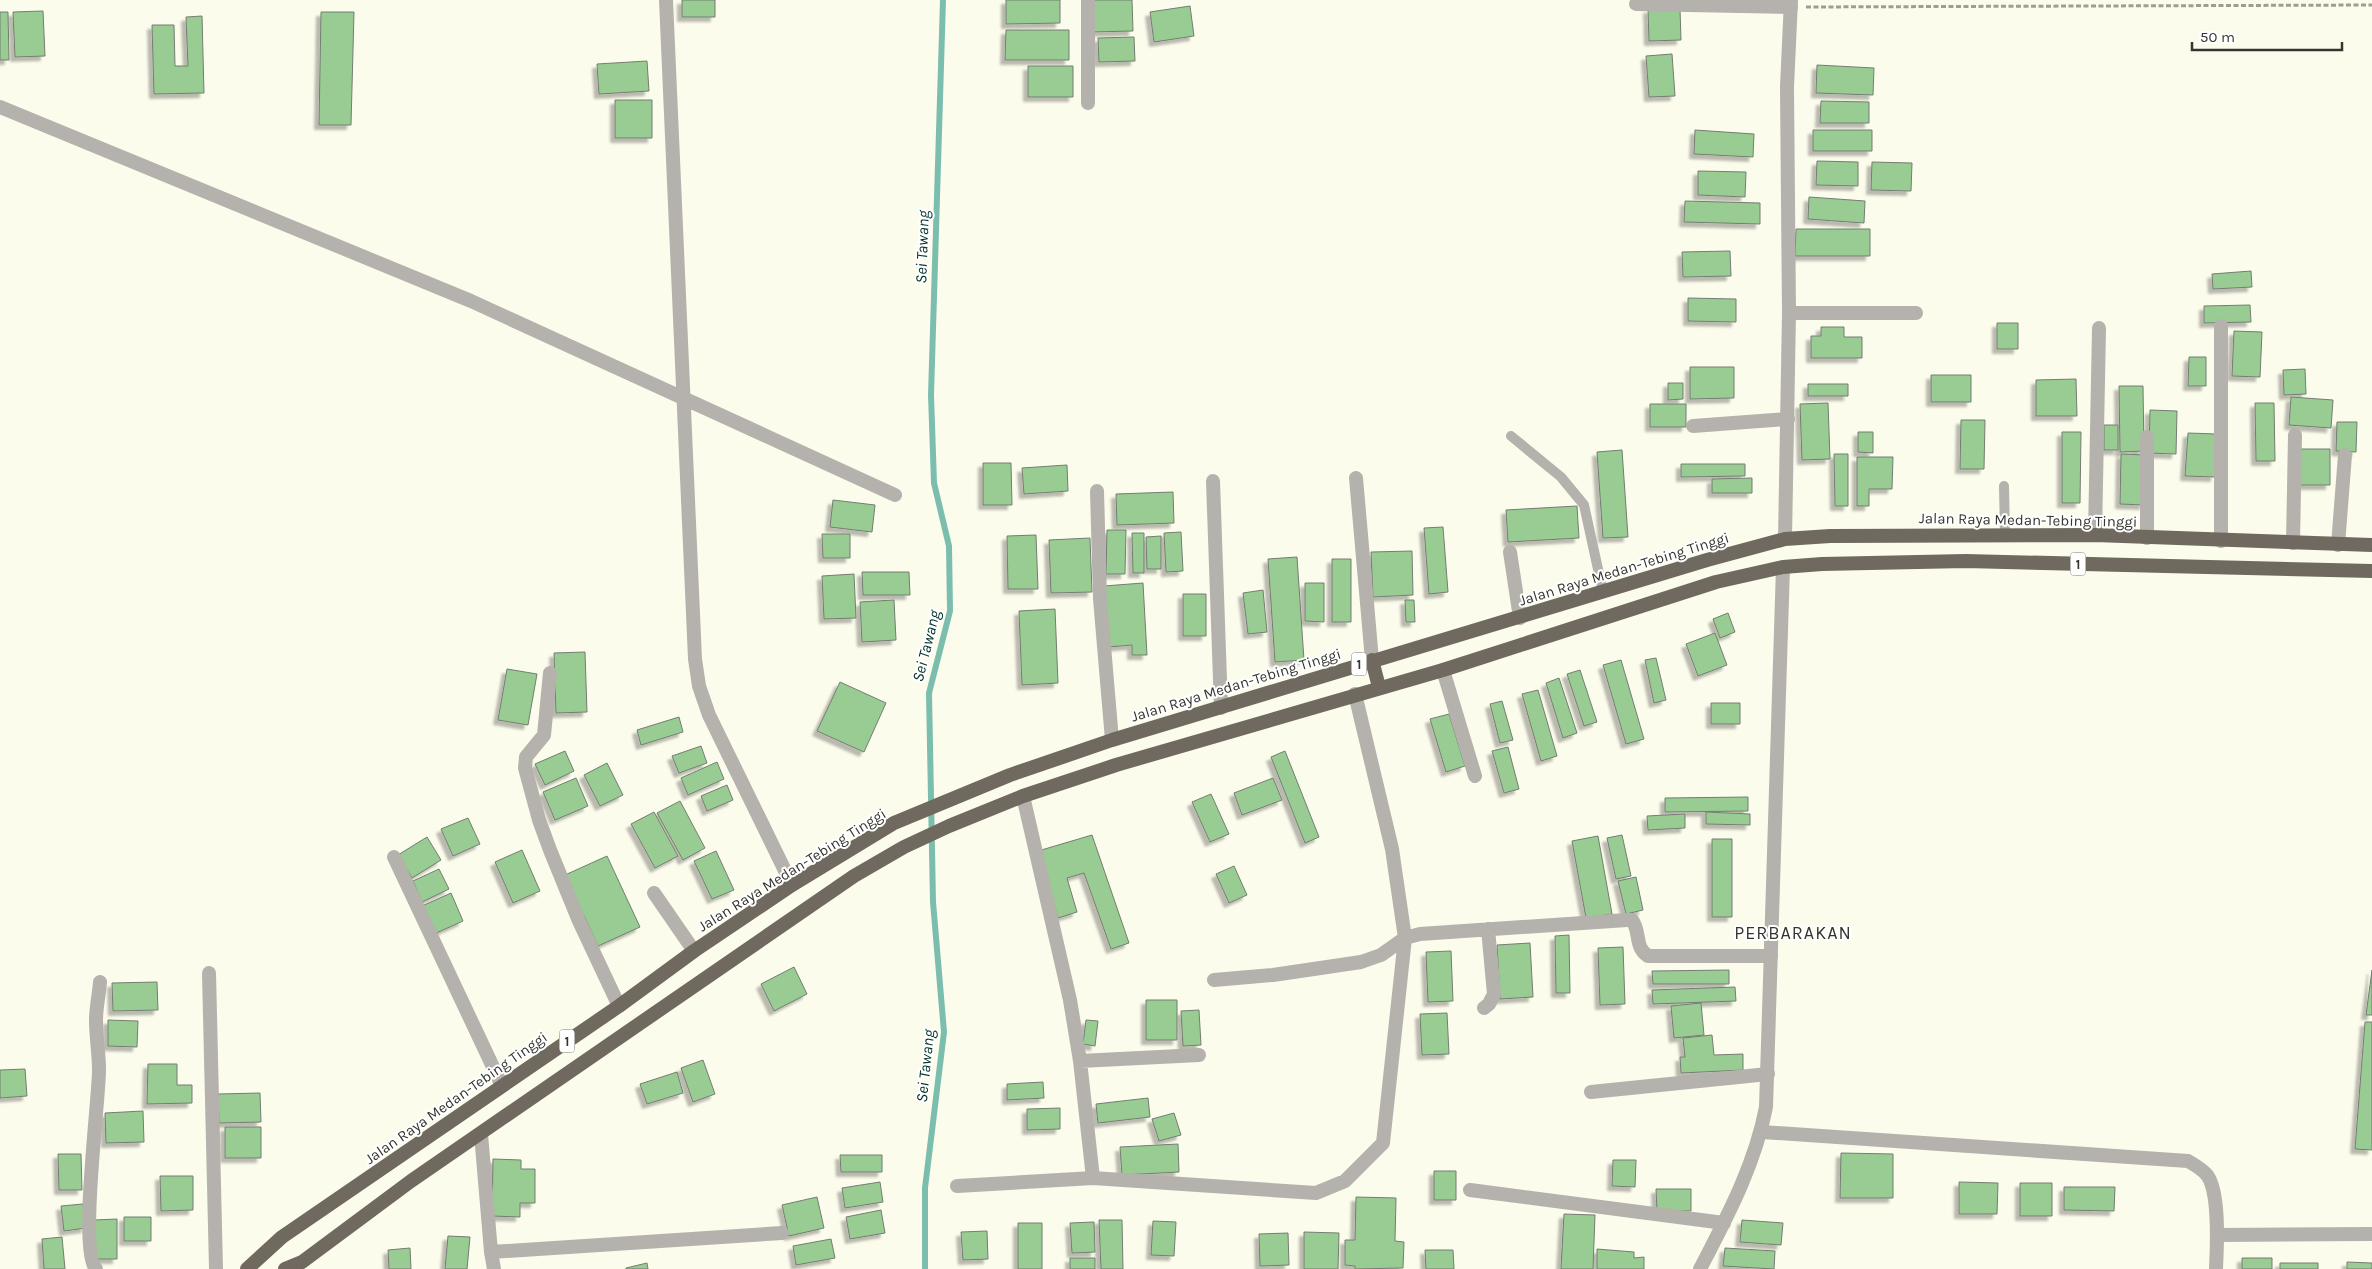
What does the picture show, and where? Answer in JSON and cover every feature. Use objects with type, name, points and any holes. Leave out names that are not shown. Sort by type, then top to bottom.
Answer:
[{"type":"highway","name":"Jalan Raya Medan-Tebing Tinggi","points":[[247,1269],[282,1238],[619,1006],[694,952],[792,886],[894,823],[1010,775],[1112,740],[1372,660],[1520,618],[1707,560],[1785,539],[1848,535],[2095,535],[2372,545]]},
{"type":"highway","name":"1","points":[[285,1269],[301,1266],[411,1181],[846,881],[904,847],[949,826],[1023,796],[1116,765],[1355,694],[1443,670],[1716,582],[1783,567],[1822,564],[1966,561],[2372,571]]},
{"type":"highway","points":[[1372,660],[1380,687]]},
{"type":"street","points":[[666,0],[695,659],[699,686],[709,715],[792,886]]},
{"type":"street","points":[[1088,0],[1088,103]]},
{"type":"street","points":[[1636,4],[1791,3],[1787,87],[1788,419],[1785,539]]},
{"type":"street","points":[[0,107],[471,301],[895,495]]},
{"type":"street","points":[[1788,313],[1916,313]]},
{"type":"street","points":[[2221,326],[2221,541]]},
{"type":"street","points":[[2095,535],[2099,328]]},
{"type":"street","points":[[1693,426],[1788,419]]},
{"type":"street","points":[[2293,543],[2295,434]]},
{"type":"street","points":[[2147,438],[2147,538]]},
{"type":"street","points":[[2338,545],[2345,455]]},
{"type":"street","points":[[1356,478],[1372,660]]},
{"type":"street","points":[[1213,481],[1221,708]]},
{"type":"street","points":[[1097,491],[1100,599],[1112,740]]},
{"type":"street","points":[[1510,552],[1520,618]]},
{"type":"street","points":[[1700,1269],[1740,1190],[1762,1132],[1766,1107],[1783,567]]},
{"type":"street","points":[[1443,670],[1476,776]]},
{"type":"street","points":[[550,673],[544,735],[526,757],[525,768],[539,820],[547,841],[579,921],[619,1006]]},
{"type":"street","points":[[957,1186],[1093,1178],[1316,1193],[1346,1181],[1383,1143],[1405,938],[1392,849],[1355,694]]},
{"type":"street","points":[[1023,796],[1070,1000],[1080,1061],[1093,1178]]},
{"type":"street","points":[[394,857],[502,1086]]},
{"type":"street","points":[[654,893],[694,952]]},
{"type":"street","points":[[1214,980],[1273,975],[1361,962],[1382,955],[1405,938],[1420,934],[1632,920],[1636,925],[1641,952],[1648,956],[1771,956]]},
{"type":"street","points":[[1484,1008],[1490,1004],[1494,994],[1488,929]]},
{"type":"street","points":[[209,973],[216,1269]]},
{"type":"street","points":[[96,1269],[92,1265],[89,1246],[92,1141],[99,1070],[96,1019],[100,982]]},
{"type":"street","points":[[1080,1061],[1199,1055]]},
{"type":"street","points":[[1591,1092],[1768,1074]]},
{"type":"street","points":[[1762,1132],[2188,1161],[2208,1176],[2213,1190],[2218,1234],[2216,1269]]},
{"type":"street","points":[[481,1134],[494,1269]]},
{"type":"street","points":[[1470,1190],[1724,1223]]},
{"type":"street","points":[[491,1252],[782,1232]]},
{"type":"street","points":[[2218,1234],[2372,1234]]},
{"type":"lane","points":[[1511,436],[1562,477],[1584,505],[1603,592]]},
{"type":"lane","points":[[2004,486],[2005,535]]},
{"type":"path","points":[[1791,3],[2372,5]]},
{"type":"building","points":[[682,0],[715,0],[715,17],[682,17]]},
{"type":"building","points":[[1006,0],[1060,0],[1060,23],[1006,24]]},
{"type":"building","points":[[1090,0],[1132,0],[1133,31],[1091,32]]},
{"type":"building","points":[[1190,6],[1194,36],[1154,42],[1150,12]]},
{"type":"building","points":[[1648,9],[1680,9],[1681,40],[1649,41]]},
{"type":"building","points":[[43,11],[45,56],[15,57],[13,12]]},
{"type":"building","points":[[0,12],[8,12],[9,60],[0,60]]},
{"type":"building","points":[[321,12],[354,12],[351,125],[319,125]]},
{"type":"building","points":[[202,16],[204,93],[154,94],[152,25],[174,25],[175,66],[188,66],[186,17]]},
{"type":"building","points":[[1006,30],[1069,30],[1069,60],[1005,60]]},
{"type":"building","points":[[1134,37],[1135,61],[1099,62],[1098,38]]},
{"type":"building","points":[[1672,54],[1675,96],[1649,97],[1646,56]]},
{"type":"building","points":[[647,61],[649,91],[599,94],[597,64]]},
{"type":"building","points":[[1817,65],[1874,68],[1873,95],[1816,93]]},
{"type":"building","points":[[1028,66],[1073,66],[1073,97],[1028,97]]},
{"type":"building","points":[[615,100],[652,100],[652,138],[615,138]]},
{"type":"building","points":[[1821,101],[1869,102],[1869,123],[1820,123]]},
{"type":"building","points":[[1695,130],[1754,134],[1753,157],[1694,154]]},
{"type":"building","points":[[1813,130],[1872,130],[1872,151],[1813,151]]},
{"type":"building","points":[[1817,161],[1858,162],[1858,186],[1816,185]]},
{"type":"building","points":[[1872,162],[1912,163],[1911,191],[1871,190]]},
{"type":"building","points":[[1698,171],[1746,172],[1745,197],[1698,195]]},
{"type":"building","points":[[1809,197],[1865,201],[1864,223],[1808,219]]},
{"type":"building","points":[[1685,201],[1760,203],[1760,224],[1684,222]]},
{"type":"building","points":[[1796,229],[1870,229],[1870,256],[1795,256]]},
{"type":"building","points":[[1730,251],[1731,276],[1683,277],[1682,252]]},
{"type":"building","points":[[2251,271],[2252,287],[2213,289],[2212,274]]},
{"type":"building","points":[[1688,298],[1736,299],[1736,322],[1688,321]]},
{"type":"building","points":[[2250,305],[2251,322],[2204,323],[2204,306]]},
{"type":"building","points":[[1997,323],[2018,323],[2018,349],[1997,349]]},
{"type":"building","points":[[1821,327],[1844,327],[1844,337],[1862,337],[1862,358],[1811,358],[1811,336],[1821,336]]},
{"type":"building","points":[[2234,331],[2262,332],[2260,377],[2232,376]]},
{"type":"building","points":[[2189,357],[2206,357],[2206,386],[2188,386]]},
{"type":"building","points":[[1690,367],[1734,367],[1734,398],[1690,399]]},
{"type":"building","points":[[2305,369],[2306,394],[2284,395],[2283,370]]},
{"type":"building","points":[[1931,375],[1971,375],[1971,402],[1931,402]]},
{"type":"building","points":[[2076,379],[2077,416],[2036,416],[2036,380]]},
{"type":"building","points":[[1668,383],[1683,383],[1683,399],[1668,400]]},
{"type":"building","points":[[1808,384],[1848,384],[1848,396],[1808,396]]},
{"type":"building","points":[[2119,386],[2143,386],[2144,451],[2120,452]]},
{"type":"building","points":[[2291,397],[2333,400],[2331,428],[2289,425]]},
{"type":"building","points":[[1828,403],[1830,459],[1802,460],[1800,404]]},
{"type":"building","points":[[2255,403],[2274,403],[2275,461],[2256,461]]},
{"type":"building","points":[[1650,404],[1686,404],[1686,427],[1650,427]]},
{"type":"building","points":[[2150,410],[2177,411],[2176,454],[2149,453]]},
{"type":"building","points":[[1961,420],[1985,420],[1984,469],[1960,469]]},
{"type":"building","points":[[2337,422],[2357,422],[2356,452],[2336,451]]},
{"type":"building","points":[[2104,425],[2118,425],[2118,450],[2104,450]]},
{"type":"building","points":[[1858,432],[1873,432],[1873,453],[1858,452]]},
{"type":"building","points":[[2062,432],[2081,432],[2080,503],[2062,503]]},
{"type":"building","points":[[2188,433],[2217,434],[2215,477],[2185,476]]},
{"type":"building","points":[[2300,449],[2330,449],[2330,485],[2300,485]]},
{"type":"building","points":[[1622,450],[1628,537],[1603,538],[1597,452]]},
{"type":"building","points":[[1834,454],[1848,454],[1848,506],[1835,506]]},
{"type":"building","points":[[2121,454],[2145,455],[2144,505],[2120,504]]},
{"type":"building","points":[[1857,457],[1893,457],[1892,489],[1869,489],[1869,506],[1857,506]]},
{"type":"building","points":[[983,463],[1011,463],[1012,505],[983,505]]},
{"type":"building","points":[[1681,464],[1745,464],[1745,476],[1681,477]]},
{"type":"building","points":[[1067,465],[1068,491],[1024,494],[1022,468]]},
{"type":"building","points":[[1752,478],[1752,493],[1712,493],[1712,479]]},
{"type":"building","points":[[1173,492],[1174,523],[1117,525],[1116,494]]},
{"type":"building","points":[[833,500],[875,505],[872,532],[830,527]]},
{"type":"building","points":[[1577,506],[1579,538],[1508,542],[1506,510]]},
{"type":"building","points":[[1443,527],[1448,592],[1429,594],[1424,528]]},
{"type":"building","points":[[1107,530],[1126,530],[1125,574],[1106,574]]},
{"type":"building","points":[[1181,532],[1183,571],[1166,572],[1164,533]]},
{"type":"building","points":[[1132,533],[1144,533],[1144,573],[1133,573]]},
{"type":"building","points":[[822,534],[850,534],[850,558],[823,558]]},
{"type":"building","points":[[1036,535],[1038,589],[1008,589],[1007,536]]},
{"type":"building","points":[[1161,536],[1161,569],[1147,569],[1146,537]]},
{"type":"building","points":[[1090,538],[1092,592],[1051,593],[1049,540]]},
{"type":"building","points":[[1412,551],[1413,595],[1373,597],[1371,552]]},
{"type":"building","points":[[1297,557],[1304,660],[1275,662],[1268,559]]},
{"type":"building","points":[[1332,559],[1351,559],[1351,622],[1332,622]]},
{"type":"building","points":[[862,572],[909,572],[910,595],[863,595]]},
{"type":"building","points":[[854,574],[856,618],[824,619],[822,576]]},
{"type":"building","points":[[1143,583],[1147,655],[1132,655],[1132,645],[1108,647],[1104,586]]},
{"type":"building","points":[[1305,583],[1324,583],[1324,622],[1305,621]]},
{"type":"building","points":[[1263,590],[1267,632],[1248,634],[1243,593]]},
{"type":"building","points":[[1183,594],[1206,594],[1206,636],[1183,636]]},
{"type":"building","points":[[894,600],[896,640],[862,642],[860,602]]},
{"type":"building","points":[[1405,600],[1414,600],[1415,622],[1406,622]]},
{"type":"building","points":[[1055,609],[1058,683],[1022,685],[1019,611]]},
{"type":"building","points":[[1728,613],[1735,632],[1720,638],[1713,619]]},
{"type":"building","points":[[1715,633],[1727,665],[1698,676],[1686,644]]},
{"type":"building","points":[[585,652],[587,712],[556,713],[554,653]]},
{"type":"building","points":[[1656,658],[1666,700],[1654,703],[1645,660]]},
{"type":"building","points":[[1621,660],[1644,739],[1626,744],[1603,665]]},
{"type":"building","points":[[507,669],[537,674],[528,725],[498,720]]},
{"type":"building","points":[[1580,670],[1597,722],[1584,726],[1567,674]]},
{"type":"building","points":[[1559,678],[1577,733],[1563,738],[1546,683]]},
{"type":"building","points":[[840,682],[886,703],[864,752],[817,731]]},
{"type":"building","points":[[1538,690],[1557,756],[1541,761],[1522,694]]},
{"type":"building","points":[[1502,701],[1513,740],[1500,743],[1490,704]]},
{"type":"building","points":[[1711,703],[1740,703],[1740,724],[1711,724]]},
{"type":"building","points":[[1449,714],[1465,766],[1446,772],[1430,719]]},
{"type":"building","points":[[679,717],[683,732],[641,745],[637,730]]},
{"type":"building","points":[[701,746],[707,763],[679,773],[672,756]]},
{"type":"building","points":[[1508,747],[1519,789],[1504,793],[1492,751]]},
{"type":"building","points":[[565,751],[574,771],[545,785],[535,764]]},
{"type":"building","points":[[1285,751],[1319,837],[1305,843],[1271,757]]},
{"type":"building","points":[[717,762],[724,779],[688,795],[681,778]]},
{"type":"building","points":[[607,763],[623,795],[600,806],[584,775]]},
{"type":"building","points":[[576,778],[588,806],[555,820],[543,792]]},
{"type":"building","points":[[1273,778],[1282,800],[1242,815],[1234,793]]},
{"type":"building","points":[[727,785],[733,800],[707,811],[701,796]]},
{"type":"building","points":[[1211,794],[1229,834],[1210,842],[1192,802]]},
{"type":"building","points":[[1748,797],[1748,811],[1665,812],[1665,798]]},
{"type":"building","points":[[680,801],[705,848],[683,860],[657,813]]},
{"type":"building","points":[[654,812],[678,856],[655,868],[631,824]]},
{"type":"building","points":[[1706,812],[1750,814],[1750,825],[1706,824]]},
{"type":"building","points":[[1685,814],[1685,828],[1648,830],[1647,816]]},
{"type":"building","points":[[468,818],[480,844],[453,856],[441,829]]},
{"type":"building","points":[[1092,835],[1129,943],[1111,949],[1084,873],[1067,878],[1077,912],[1058,918],[1038,851]]},
{"type":"building","points":[[1622,835],[1631,876],[1616,879],[1607,838]]},
{"type":"building","points":[[1598,836],[1612,914],[1586,918],[1572,841]]},
{"type":"building","points":[[427,837],[441,860],[412,878],[398,855]]},
{"type":"building","points":[[1712,839],[1732,839],[1732,917],[1712,917]]},
{"type":"building","points":[[522,850],[540,891],[513,903],[495,862]]},
{"type":"building","points":[[716,851],[734,890],[712,899],[694,861]]},
{"type":"building","points":[[607,856],[640,927],[598,946],[565,875]]},
{"type":"building","points":[[1234,866],[1247,895],[1229,903],[1216,874]]},
{"type":"building","points":[[439,869],[449,889],[422,902],[413,881]]},
{"type":"building","points":[[1636,877],[1643,910],[1626,914],[1618,881]]},
{"type":"building","points":[[451,893],[463,921],[434,934],[422,906]]},
{"type":"building","points":[[1569,935],[1570,993],[1556,993],[1555,936]]},
{"type":"building","points":[[1530,943],[1533,997],[1500,999],[1497,945]]},
{"type":"building","points":[[1623,947],[1625,1004],[1600,1005],[1598,948]]},
{"type":"building","points":[[1451,951],[1453,1001],[1428,1002],[1426,952]]},
{"type":"building","points":[[794,967],[807,994],[774,1011],[761,984]]},
{"type":"building","points":[[1729,970],[1729,984],[1653,984],[1652,971]]},
{"type":"building","points":[[2372,970],[2372,1015],[2366,1015]]},
{"type":"building","points":[[157,982],[158,1010],[113,1011],[112,983]]},
{"type":"building","points":[[1735,987],[1736,1001],[1653,1004],[1652,990]]},
{"type":"building","points":[[1146,1000],[1177,1000],[1177,1040],[1146,1040]]},
{"type":"building","points":[[1701,1003],[1704,1035],[1674,1038],[1671,1006]]},
{"type":"building","points":[[1199,1010],[1201,1045],[1183,1046],[1181,1011]]},
{"type":"building","points":[[1447,1013],[1449,1054],[1422,1055],[1420,1014]]},
{"type":"building","points":[[108,1020],[138,1021],[137,1047],[108,1046]]},
{"type":"building","points":[[1086,1020],[1098,1021],[1095,1046],[1083,1044]]},
{"type":"building","points":[[2365,1022],[2372,1022],[2372,1150],[2355,1149]]},
{"type":"building","points":[[1712,1035],[1714,1055],[1743,1054],[1743,1070],[1681,1073],[1680,1057],[1685,1057],[1683,1038]]},
{"type":"building","points":[[703,1060],[715,1094],[693,1102],[681,1068]]},
{"type":"building","points":[[148,1064],[177,1064],[177,1085],[192,1085],[192,1103],[147,1104]]},
{"type":"building","points":[[25,1069],[27,1096],[0,1098],[0,1070]]},
{"type":"building","points":[[677,1072],[683,1093],[647,1104],[640,1084]]},
{"type":"building","points":[[1043,1082],[1044,1098],[1007,1100],[1007,1084]]},
{"type":"building","points":[[260,1093],[261,1122],[219,1123],[218,1094]]},
{"type":"building","points":[[1148,1098],[1150,1117],[1098,1123],[1096,1104]]},
{"type":"building","points":[[1060,1108],[1060,1129],[1027,1130],[1027,1109]]},
{"type":"building","points":[[143,1111],[144,1142],[106,1143],[105,1113]]},
{"type":"building","points":[[1174,1113],[1181,1135],[1159,1141],[1152,1119]]},
{"type":"building","points":[[225,1127],[261,1127],[261,1158],[225,1158]]},
{"type":"building","points":[[1178,1144],[1179,1172],[1122,1175],[1120,1147]]},
{"type":"building","points":[[1841,1153],[1893,1154],[1893,1198],[1840,1198]]},
{"type":"building","points":[[58,1154],[81,1154],[82,1190],[59,1190]]},
{"type":"building","points":[[840,1155],[882,1155],[882,1172],[841,1172]]},
{"type":"building","points":[[493,1159],[521,1160],[521,1169],[535,1169],[535,1203],[520,1203],[520,1217],[492,1216]]},
{"type":"building","points":[[1613,1160],[1636,1160],[1635,1187],[1612,1186]]},
{"type":"building","points":[[1434,1171],[1456,1171],[1456,1200],[1434,1200]]},
{"type":"building","points":[[160,1176],[193,1176],[193,1210],[161,1211]]},
{"type":"building","points":[[880,1182],[883,1202],[845,1208],[842,1188]]},
{"type":"building","points":[[1959,1182],[1998,1183],[1997,1214],[1959,1214]]},
{"type":"building","points":[[2020,1183],[2052,1183],[2052,1216],[2020,1216]]},
{"type":"building","points":[[2064,1187],[2115,1187],[2114,1211],[2064,1210]]},
{"type":"building","points":[[1656,1189],[1691,1189],[1691,1211],[1657,1211]]},
{"type":"building","points":[[817,1197],[824,1228],[789,1236],[782,1205]]},
{"type":"building","points":[[1356,1197],[1396,1198],[1395,1241],[1404,1242],[1403,1268],[1355,1269],[1355,1266],[1345,1265],[1345,1240],[1355,1240]]},
{"type":"building","points":[[83,1204],[86,1228],[64,1231],[61,1206]]},
{"type":"building","points":[[881,1210],[885,1233],[850,1239],[846,1217]]},
{"type":"building","points":[[1564,1214],[1595,1215],[1593,1269],[1561,1269]]},
{"type":"building","points":[[124,1217],[151,1217],[151,1241],[124,1241]]},
{"type":"building","points":[[117,1219],[117,1259],[94,1259],[94,1220]]},
{"type":"building","points":[[1099,1220],[1122,1220],[1123,1269],[1101,1269]]},
{"type":"building","points":[[1742,1220],[1783,1223],[1781,1245],[1740,1242]]},
{"type":"building","points":[[1153,1221],[1176,1222],[1174,1256],[1151,1255]]},
{"type":"building","points":[[1094,1222],[1095,1252],[1072,1253],[1070,1223]]},
{"type":"building","points":[[1018,1223],[1042,1223],[1042,1269],[1018,1269]]},
{"type":"building","points":[[987,1231],[988,1259],[963,1260],[961,1232]]},
{"type":"building","points":[[1304,1232],[1339,1233],[1338,1269],[1304,1269]]},
{"type":"building","points":[[1288,1233],[1289,1265],[1260,1266],[1259,1234]]},
{"type":"building","points":[[448,1236],[470,1237],[467,1269],[445,1269]]},
{"type":"building","points":[[62,1237],[65,1269],[44,1269],[42,1239]]},
{"type":"building","points":[[831,1239],[835,1258],[796,1265],[793,1246]]},
{"type":"building","points":[[410,1248],[411,1269],[389,1269],[388,1250]]},
{"type":"building","points":[[1725,1248],[1775,1251],[1774,1269],[1723,1266]]},
{"type":"building","points":[[1597,1249],[1634,1252],[1634,1258],[1644,1257],[1644,1269],[1597,1269]]},
{"type":"building","points":[[1425,1250],[1453,1250],[1454,1269],[1426,1269]]},
{"type":"building","points":[[1070,1258],[1095,1258],[1095,1269],[1070,1269]]},
{"type":"building","points":[[2242,1258],[2272,1258],[2272,1269],[2242,1269]]},
{"type":"building","points":[[2347,1262],[2372,1263],[2372,1269],[2347,1269]]},
{"type":"building","points":[[647,1263],[648,1269],[626,1269],[626,1268]]},
{"type":"building","points":[[2280,1263],[2318,1263],[2318,1269],[2280,1269]]},
{"type":"waterway","name":"Sei Tawang","points":[[925,1269],[925,1188],[944,1032],[933,902],[929,693],[950,611],[949,546],[934,483],[931,395],[943,0]]},
{"type":"district","name":"PERBARAKAN","points":[[1793,933]]}]
